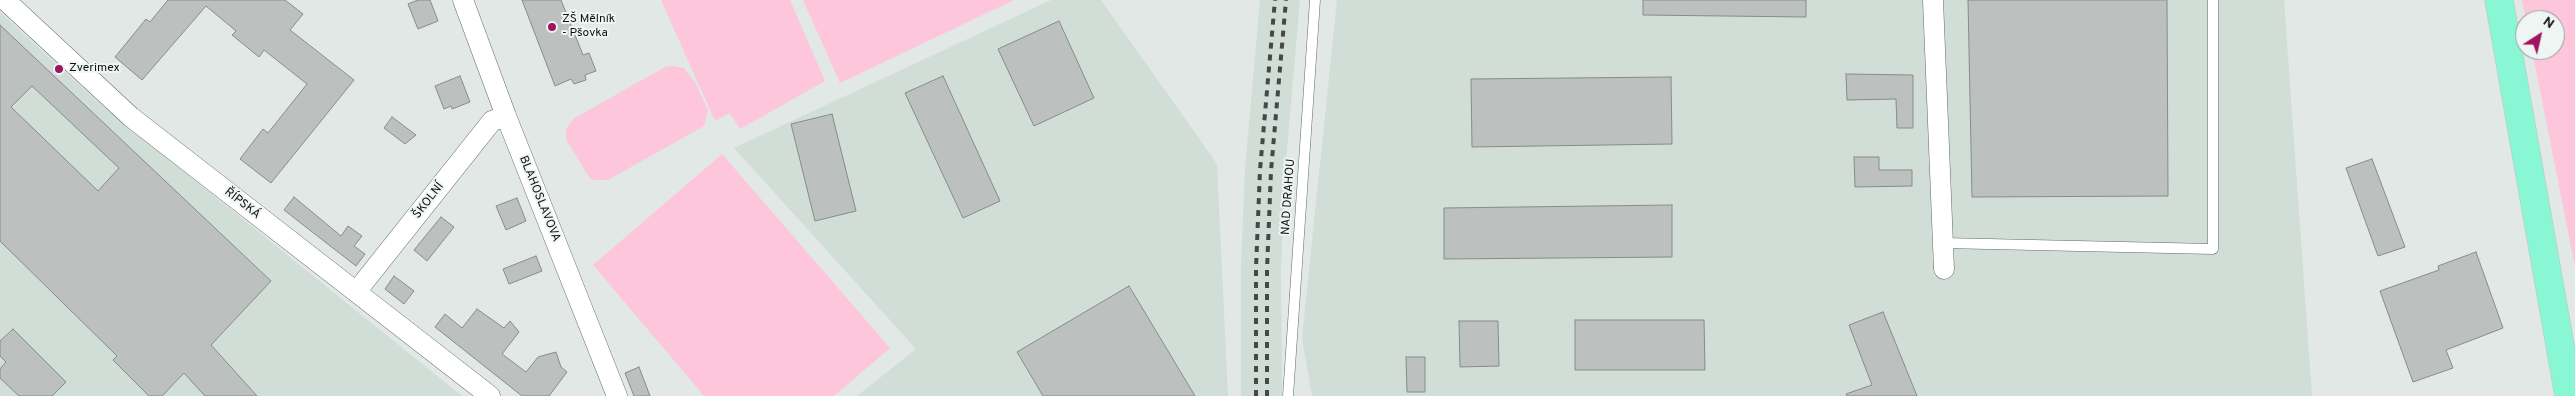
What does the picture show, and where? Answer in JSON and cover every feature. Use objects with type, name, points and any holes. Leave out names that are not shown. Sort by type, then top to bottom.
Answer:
[{"type":"main road","points":[[2499,0],[2569,396]]},
{"type":"street","name":"ŘÍPSKÁ","points":[[5,0],[131,117],[490,396]]},
{"type":"street","name":"BLAHOSLAVOVA","points":[[463,0],[506,116],[617,396]]},
{"type":"street","points":[[1933,0],[1944,269]]},
{"type":"street","name":"ŠKOLNÍ","points":[[356,292],[492,121],[506,116]]},
{"type":"lane","name":"NAD DRAHOU","points":[[1288,396],[1315,0]]},
{"type":"lane","points":[[1943,243],[2212,250],[2213,0]]},
{"type":"shaded area","points":[[661,0],[790,0],[825,81],[740,129],[730,113],[715,121]]},
{"type":"shaded area","points":[[803,0],[1014,0],[840,83]]},
{"type":"shaded area","points":[[1051,0],[1101,0],[1217,164],[1228,396],[857,396],[916,349],[734,148]]},
{"type":"shaded area","points":[[1260,0],[1300,0],[1285,172],[1281,269],[1282,396],[1241,396],[1241,268],[1245,169]]},
{"type":"shaded area","points":[[1337,0],[2284,0],[2312,396],[1312,396],[1302,338]]},
{"type":"shaded area","points":[[2522,0],[2575,0],[2575,267],[2534,60],[2565,60],[2565,10],[2524,10]]},
{"type":"shaded area","points":[[0,12],[100,104],[462,396],[0,396]]},
{"type":"shaded area","points":[[665,67],[684,68],[696,84],[708,110],[704,126],[608,180],[593,180],[589,177],[566,139],[566,130],[573,119]]},
{"type":"shaded area","points":[[722,154],[890,348],[834,396],[704,396],[593,265]]},
{"type":"building","points":[[168,0],[285,0],[303,14],[290,30],[354,80],[271,183],[240,159],[263,129],[268,133],[307,84],[264,50],[259,57],[232,35],[236,31],[206,6],[142,80],[115,57],[146,19],[150,22]]},
{"type":"building","points":[[418,0],[430,0],[438,21],[418,29],[408,4]]},
{"type":"building","name":"ZŠ Mělník - Pšovka","points":[[522,0],[561,0],[583,55],[589,53],[596,71],[585,75],[586,80],[574,84],[571,79],[555,86]]},
{"type":"building","points":[[1643,0],[1806,0],[1806,17],[1643,15]]},
{"type":"building","points":[[1968,0],[2167,0],[2168,196],[1972,197]]},
{"type":"building","points":[[1059,21],[1094,98],[1034,126],[998,49]]},
{"type":"building","points":[[0,25],[271,281],[211,345],[257,396],[205,396],[184,373],[162,396],[149,396],[113,360],[117,356],[0,241]],"holes":[[[32,86],[119,168],[98,191],[11,107]]]},
{"type":"building","points":[[1846,74],[1913,75],[1913,128],[1897,128],[1896,99],[1847,100]]},
{"type":"building","points":[[460,76],[470,102],[452,109],[451,106],[444,109],[435,86]]},
{"type":"building","points":[[943,76],[1000,201],[963,218],[905,93]]},
{"type":"building","points":[[1671,77],[1672,144],[1472,147],[1471,79]]},
{"type":"building","points":[[832,114],[856,211],[815,221],[791,124]]},
{"type":"building","points":[[392,117],[416,135],[405,144],[384,128]]},
{"type":"building","points":[[1854,157],[1879,157],[1879,170],[1912,170],[1912,186],[1855,187]]},
{"type":"building","points":[[2372,159],[2405,247],[2378,256],[2346,168]]},
{"type":"building","points":[[294,197],[341,236],[348,226],[362,236],[354,246],[365,254],[356,266],[284,210]]},
{"type":"building","points":[[517,198],[526,221],[506,230],[496,206]]},
{"type":"building","points":[[1672,205],[1672,257],[1444,259],[1444,208]]},
{"type":"building","points":[[441,217],[454,227],[427,261],[414,250]]},
{"type":"building","points":[[2476,252],[2503,328],[2446,350],[2453,368],[2413,382],[2380,291],[2439,270],[2438,266]]},
{"type":"building","points":[[536,256],[542,271],[509,284],[503,269]]},
{"type":"building","points":[[394,276],[414,291],[404,304],[385,289]]},
{"type":"building","points":[[1129,286],[1195,396],[1043,396],[1017,352]]},
{"type":"building","points":[[477,309],[504,328],[510,321],[519,332],[502,354],[526,372],[538,357],[556,352],[561,367],[567,372],[549,396],[522,396],[435,327],[445,314],[462,328]]},
{"type":"building","points":[[1883,312],[1917,396],[1847,396],[1846,394],[1872,385],[1849,325]]},
{"type":"building","points":[[1575,320],[1704,320],[1705,370],[1575,370]]},
{"type":"building","points":[[1459,321],[1498,321],[1499,366],[1460,367]]},
{"type":"building","points":[[13,329],[66,382],[52,396],[19,396],[0,378],[0,369],[6,362],[0,356],[0,341]]},
{"type":"building","points":[[1406,357],[1425,357],[1425,392],[1407,392]]},
{"type":"building","points":[[639,367],[650,396],[634,396],[625,373]]},
{"type":"railway","points":[[1256,396],[1256,268],[1260,170],[1275,0]]},
{"type":"railway","points":[[1267,396],[1267,270],[1271,171],[1286,0]]},
{"type":"place","name":"ZŠ Mělník - Pšovka","points":[[552,27]]},
{"type":"place","name":"Zverimex","points":[[59,69]]}]
